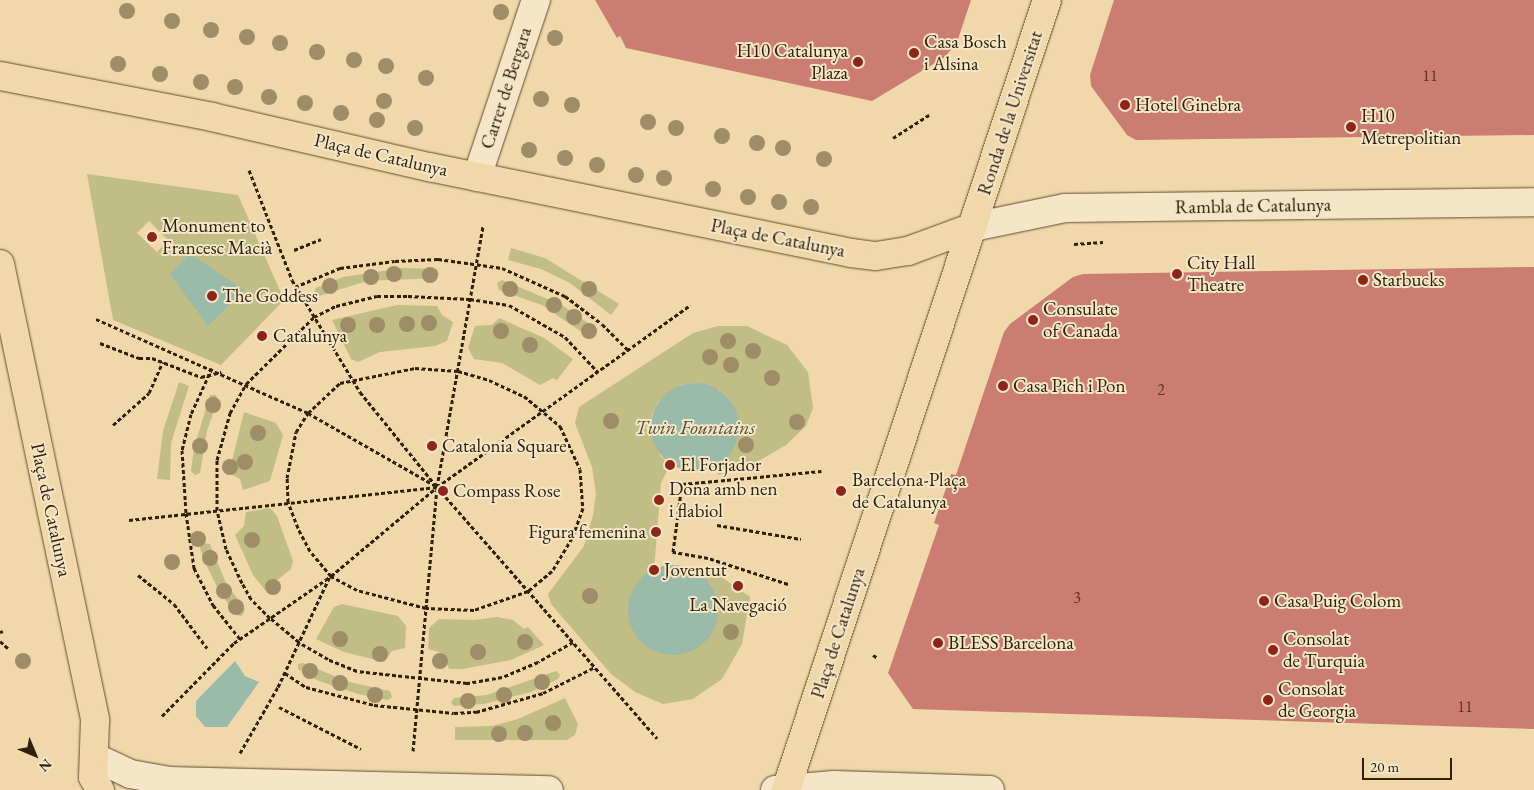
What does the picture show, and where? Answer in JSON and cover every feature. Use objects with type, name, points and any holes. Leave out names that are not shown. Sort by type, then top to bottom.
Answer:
[{"type":"main road","name":"Ronda de la Universitat","points":[[973,227],[1047,0]]},
{"type":"main road","name":"Plaça de Catalunya","points":[[0,76],[212,117],[477,177],[876,256],[908,250],[973,227]]},
{"type":"main road","name":"Plaça de Catalunya","points":[[782,790],[973,227]]},
{"type":"main road","name":"Plaça de Catalunya","points":[[0,264],[95,720],[94,778]]},
{"type":"street","name":"Carrer de Bergara","points":[[477,177],[536,0]]},
{"type":"street","name":"Rambla de Catalunya","points":[[973,227],[1065,208],[1534,202]]},
{"type":"street","name":"Plaça de Catalunya","points":[[94,778],[130,774],[168,781],[549,790]]},
{"type":"street","points":[[782,790],[834,785],[990,790]]},
{"type":"path","points":[[894,138],[929,115]]},
{"type":"path","points":[[249,170],[296,286],[351,379],[437,487],[657,738]]},
{"type":"path","points":[[413,751],[437,487],[483,225]]},
{"type":"path","points":[[294,250],[321,239]]},
{"type":"path","points":[[1074,244],[1103,242]]},
{"type":"path","points":[[296,286],[340,268],[395,261],[438,259],[502,268],[565,296],[602,324],[628,350]]},
{"type":"path","points":[[573,642],[538,662],[502,676],[468,683],[357,671],[299,642],[251,599],[226,549],[217,510],[217,460],[230,413],[246,384],[314,316],[336,306],[377,296],[470,299],[509,305],[542,322],[577,348],[597,371]]},
{"type":"path","points":[[162,716],[240,638],[331,576],[437,487],[690,305]]},
{"type":"path","points":[[96,319],[222,372],[308,413],[437,487]]},
{"type":"path","points":[[100,344],[139,358],[163,362],[201,377],[222,372]]},
{"type":"path","points":[[113,425],[149,393],[163,362]]},
{"type":"path","points":[[212,368],[191,414],[182,450],[186,513],[194,568],[213,604],[240,638]]},
{"type":"path","points":[[415,368],[458,371],[489,380],[544,410],[560,426],[580,469],[582,508],[572,538],[552,571],[528,591],[474,610],[426,608],[357,590],[331,576],[310,551],[288,502],[287,478],[296,432],[308,413],[340,383],[351,379],[415,368]]},
{"type":"path","points":[[788,584],[708,558],[673,552],[682,484],[821,471]]},
{"type":"path","points":[[129,520],[437,487]]},
{"type":"path","points":[[717,525],[801,539]]},
{"type":"path","points":[[138,575],[174,604],[207,648]]},
{"type":"path","points":[[239,755],[285,673],[331,576]]},
{"type":"path","points":[[0,641],[9,649]]},
{"type":"path","points":[[873,655],[878,658]]},
{"type":"path","points":[[285,673],[306,687],[374,705],[417,710],[476,712],[543,693],[594,667]]},
{"type":"path","points":[[279,707],[361,749]]},
{"type":"shaded area","points":[[87,174],[238,195],[284,300],[221,365],[113,320]],"holes":[[[149,221],[168,240],[157,252],[137,233]]]},
{"type":"shaded area","points":[[511,248],[545,258],[619,304],[611,315],[570,283],[541,269],[508,260]]},
{"type":"shaded area","points":[[403,268],[437,269],[439,274],[436,278],[367,281],[319,296],[314,292],[316,288],[343,277]]},
{"type":"shaded area","points":[[502,280],[562,305],[596,330],[596,335],[589,337],[542,305],[499,290],[497,283]]},
{"type":"shaded area","points":[[397,305],[437,306],[442,315],[453,322],[447,341],[435,346],[380,352],[358,362],[351,359],[332,320]]},
{"type":"shaded area","points":[[499,318],[544,338],[573,359],[557,380],[553,378],[540,385],[502,363],[474,359],[468,348],[475,326],[492,325]]},
{"type":"shaded area","points":[[718,326],[747,326],[787,345],[808,372],[813,408],[806,426],[786,445],[755,463],[718,475],[715,467],[723,461],[740,426],[730,400],[720,390],[694,383],[680,385],[658,402],[652,415],[660,455],[670,465],[661,483],[654,570],[635,586],[628,611],[711,585],[701,576],[707,567],[750,597],[742,644],[722,679],[693,699],[663,704],[635,692],[611,674],[551,604],[548,594],[584,546],[593,515],[596,493],[592,467],[575,423],[579,407],[693,333]]},
{"type":"shaded area","points":[[179,382],[189,386],[171,443],[170,480],[157,479],[163,431]]},
{"type":"shaded area","points":[[210,395],[216,395],[218,399],[207,431],[200,473],[195,475],[191,471],[194,448]]},
{"type":"shaded area","points":[[244,412],[276,423],[283,435],[270,481],[243,490],[240,479],[229,473]]},
{"type":"shaded area","points":[[270,508],[277,516],[293,561],[291,569],[265,590],[253,575],[235,535],[244,526],[246,512]]},
{"type":"shaded area","points":[[203,543],[210,544],[225,581],[245,610],[242,616],[236,615],[219,591],[203,558],[200,548]]},
{"type":"shaded area","points":[[342,604],[398,616],[406,626],[405,648],[392,651],[384,662],[344,652],[316,639],[334,607]]},
{"type":"shaded area","points":[[497,617],[513,620],[524,629],[528,627],[544,645],[511,660],[462,669],[449,669],[442,653],[428,649],[429,628],[439,619],[475,620]]},
{"type":"shaded area","points":[[303,663],[349,682],[390,691],[392,697],[388,700],[358,694],[319,681],[298,669],[298,664]]},
{"type":"shaded area","points":[[556,671],[560,675],[558,679],[531,692],[484,704],[454,706],[451,703],[454,698],[487,695]]},
{"type":"shaded area","points":[[565,698],[578,724],[575,735],[567,740],[455,740],[455,727],[492,726],[518,719]]},
{"type":"water","points":[[190,254],[244,290],[208,326],[170,274]]},
{"type":"water","name":"Twin Fountains","points":[[686,383],[704,383],[720,390],[732,402],[739,418],[739,436],[732,452],[720,464],[704,471],[686,471],[670,464],[658,452],[651,436],[651,418],[658,402],[670,390]]},
{"type":"water","points":[[673,565],[690,569],[705,578],[714,593],[718,610],[714,627],[705,642],[690,651],[673,655],[656,651],[641,642],[632,627],[628,610],[632,593],[641,578],[656,569]]},
{"type":"water","points":[[235,661],[245,676],[259,682],[227,727],[205,727],[196,716],[196,701]]},
{"type":"building","points":[[595,0],[971,0],[957,42],[945,57],[872,101],[626,48],[620,36],[617,38]]},
{"type":"building","points":[[1114,0],[1534,0],[1534,135],[1136,140],[1127,135],[1091,86],[1090,75]]},
{"type":"building","points":[[1534,267],[1534,729],[913,709],[888,673],[939,525],[934,523],[951,474],[956,475],[1004,332],[1010,324],[1073,277],[1083,274]]},
{"type":"place","name":"Casa Bosch i Alsina","points":[[914,53]]},
{"type":"place","name":"H10 Catalunya Plaza","points":[[858,62]]},
{"type":"place","name":"Hotel Ginebra","points":[[1125,105]]},
{"type":"place","name":"H10 Metrepolitian","points":[[1351,127]]},
{"type":"place","name":"Monument to Francesc Macià","points":[[152,237]]},
{"type":"place","name":"City Hall Theatre","points":[[1177,274]]},
{"type":"place","name":"Starbucks","points":[[1363,280]]},
{"type":"place","name":"The Goddess","points":[[212,296]]},
{"type":"place","name":"Consulate of Canada","points":[[1033,320]]},
{"type":"place","name":"Catalunya","points":[[262,336]]},
{"type":"place","name":"Casa Pich i Pon","points":[[1003,386]]},
{"type":"place","name":"Catalonia Square","points":[[432,446]]},
{"type":"place","name":"El Forjador","points":[[670,465]]},
{"type":"place","name":"Compass Rose","points":[[443,491]]},
{"type":"place","name":"Barcelona-Plaça de Catalunya","points":[[841,491]]},
{"type":"place","name":"Dona amb nen i flabiol","points":[[659,500]]},
{"type":"place","name":"Figura femenina","points":[[656,532]]},
{"type":"place","name":"Joventut","points":[[654,570]]},
{"type":"place","name":"La Navegació","points":[[738,586]]},
{"type":"place","name":"Casa Puig Colom","points":[[1264,601]]},
{"type":"place","name":"BLESS Barcelona","points":[[938,643]]},
{"type":"place","name":"Consolat de Turquia","points":[[1273,650]]},
{"type":"place","name":"Consolat de Georgia","points":[[1268,700]]}]
